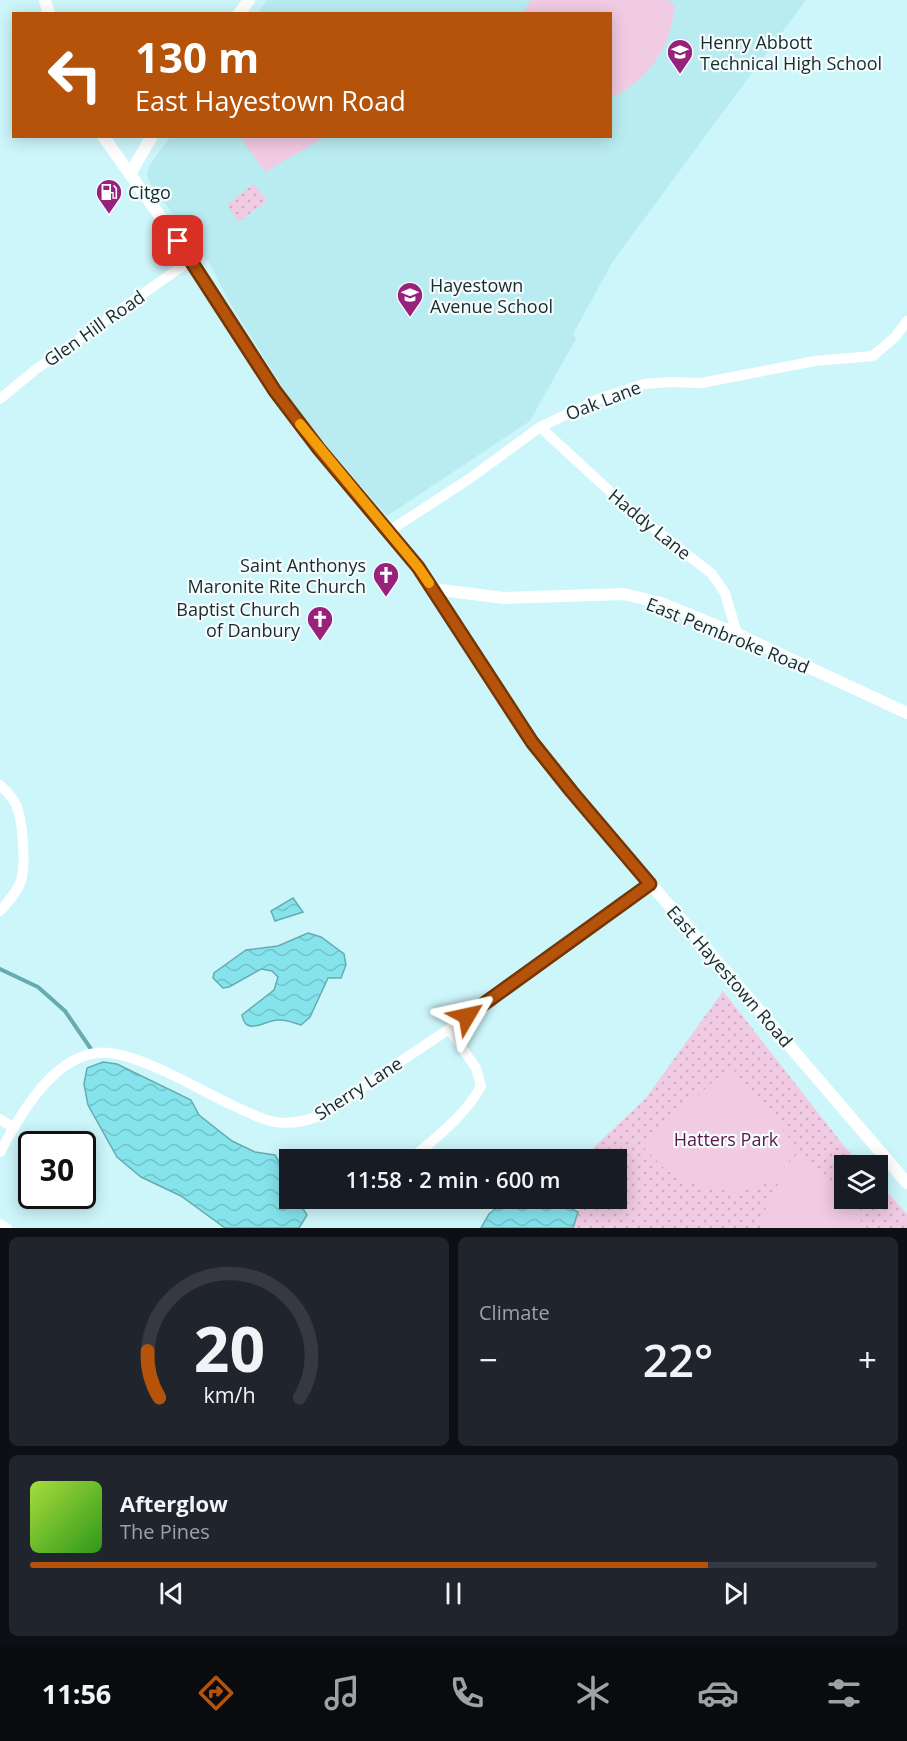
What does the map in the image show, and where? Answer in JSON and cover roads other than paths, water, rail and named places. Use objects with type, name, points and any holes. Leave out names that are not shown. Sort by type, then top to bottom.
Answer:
[{"type":"street","name":"East Hayestown Road","points":[[104,138],[191,260],[275,391],[319,449],[418,567],[532,742],[650,884],[907,1183]]},
{"type":"street","points":[[130,174],[151,138]]},
{"type":"street","name":"Glen Hill Road","points":[[0,399],[35,370],[191,260]]},
{"type":"street","name":"Oak Lane","points":[[389,531],[470,479],[540,428],[598,399],[644,384],[700,383],[815,361],[873,356],[895,337],[907,321]]},
{"type":"street","name":"Haddy Lane","points":[[540,428],[629,509],[712,574],[725,593],[737,634]]},
{"type":"street","name":"East Pembroke Road","points":[[433,589],[504,598],[624,594],[660,603],[737,634],[907,713]]},
{"type":"street","points":[[0,785],[16,803],[21,827],[23,868],[16,892],[0,911]]},
{"type":"street","name":"Sherry Lane","points":[[0,1152],[34,1096],[50,1078],[75,1059],[92,1054],[108,1053],[125,1056],[256,1116],[283,1124],[299,1123],[319,1116],[449,1029],[650,884]]},
{"type":"street","points":[[422,1149],[458,1117],[481,1086],[476,1068],[449,1029]]},
{"type":"street","points":[[0,1119],[14,1128]]},
{"type":"street","points":[[0,1224],[7,1228]]},
{"type":"water","points":[[293,898],[303,912],[275,921],[271,911]]},
{"type":"water","points":[[308,933],[321,937],[344,954],[346,965],[341,978],[328,978],[310,1017],[301,1025],[281,1020],[257,1026],[247,1025],[242,1015],[274,990],[278,977],[272,971],[261,969],[223,988],[213,978],[214,973],[246,950],[278,946]]},
{"type":"water","points":[[103,1062],[117,1064],[191,1100],[199,1115],[232,1141],[255,1152],[275,1155],[279,1162],[279,1209],[303,1209],[307,1215],[299,1228],[225,1228],[181,1196],[141,1177],[117,1157],[88,1105],[84,1084],[87,1068]]},
{"type":"water","points":[[495,1209],[572,1209],[578,1212],[573,1228],[481,1228],[489,1214]]},
{"type":"waterway","points":[[0,969],[38,987],[65,1011],[91,1049]]},
{"type":"place","name":"Henry Abbott Technical High School","points":[[680,75]]},
{"type":"place","name":"Citgo","points":[[109,215]]},
{"type":"place","name":"Hayestown Avenue School","points":[[410,318]]},
{"type":"place","name":"Saint Anthonys Maronite Rite Church","points":[[386,598]]},
{"type":"place","name":"Baptist Church of Danbury","points":[[320,642]]},
{"type":"park label","name":"Hatters Park","points":[[726,1139]]}]
